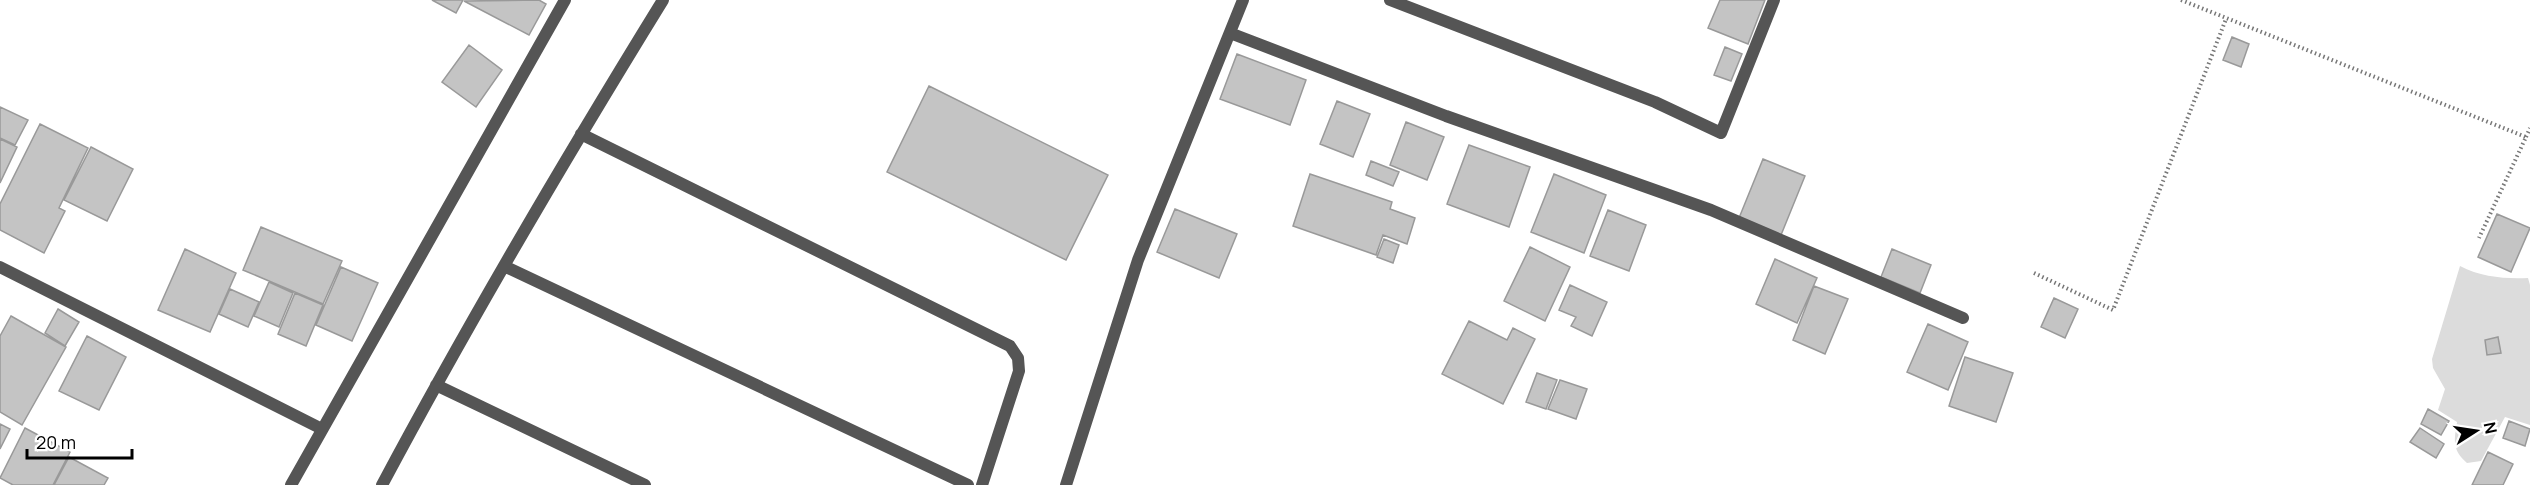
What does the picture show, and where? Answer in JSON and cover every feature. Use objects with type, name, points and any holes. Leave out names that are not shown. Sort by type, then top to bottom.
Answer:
[{"type":"street","points":[[291,485],[565,0]]},
{"type":"street","points":[[382,485],[435,385],[581,134],[663,0]]},
{"type":"street","points":[[1066,485],[1138,260],[1243,0]]},
{"type":"street","points":[[1390,0],[1655,102],[1721,133],[1774,0]]},
{"type":"street","points":[[1230,33],[1446,116],[1711,210],[1963,318]]},
{"type":"street","points":[[581,134],[1010,346],[1018,358],[1019,371],[982,485]]},
{"type":"street","points":[[504,266],[968,485]]},
{"type":"street","points":[[0,267],[322,429]]},
{"type":"street","points":[[435,385],[645,485]]},
{"type":"path","points":[[2181,0],[2526,137]]},
{"type":"path","points":[[2034,273],[2113,310],[2226,19]]},
{"type":"path","points":[[2479,238],[2530,128]]},
{"type":"shaded area","points":[[2460,266],[2476,273],[2493,276],[2528,278],[2530,285],[2530,425],[2505,417],[2481,461],[2467,463],[2455,445],[2457,422],[2438,410],[2445,389],[2433,368],[2432,359]]},
{"type":"building","points":[[432,0],[463,0],[456,13]]},
{"type":"building","points":[[539,0],[546,4],[529,35],[464,1]]},
{"type":"building","points":[[1720,0],[1765,0],[1748,44],[1708,28]]},
{"type":"building","points":[[2232,37],[2249,44],[2241,67],[2223,60]]},
{"type":"building","points":[[469,45],[502,70],[476,107],[442,82]]},
{"type":"building","points":[[1725,47],[1742,54],[1731,81],[1714,75]]},
{"type":"building","points":[[1237,54],[1306,80],[1290,125],[1220,99]]},
{"type":"building","points":[[929,86],[1108,175],[1066,260],[887,172]]},
{"type":"building","points":[[1337,101],[1370,114],[1353,157],[1320,144]]},
{"type":"building","points":[[0,107],[28,120],[15,145],[0,138]]},
{"type":"building","points":[[1406,122],[1444,137],[1427,180],[1390,165]]},
{"type":"building","points":[[40,124],[88,148],[59,208],[65,211],[44,253],[0,230],[0,204]]},
{"type":"building","points":[[0,139],[17,147],[0,183]]},
{"type":"building","points":[[1469,145],[1530,167],[1509,227],[1447,204]]},
{"type":"building","points":[[91,147],[133,169],[107,221],[64,200]]},
{"type":"building","points":[[1763,159],[1805,176],[1781,235],[1739,218]]},
{"type":"building","points":[[1371,161],[1399,172],[1393,186],[1366,175]]},
{"type":"building","points":[[1310,174],[1392,202],[1390,209],[1415,218],[1407,244],[1383,235],[1376,255],[1293,226]]},
{"type":"building","points":[[1554,174],[1606,195],[1584,253],[1531,232]]},
{"type":"building","points":[[1175,209],[1237,234],[1219,278],[1157,252]]},
{"type":"building","points":[[1608,210],[1646,225],[1629,271],[1590,256]]},
{"type":"building","points":[[2497,214],[2530,228],[2511,272],[2478,257]]},
{"type":"building","points":[[261,227],[342,261],[323,304],[243,270]]},
{"type":"building","points":[[1384,239],[1399,245],[1393,263],[1377,257]]},
{"type":"building","points":[[1530,247],[1570,267],[1545,321],[1504,301]]},
{"type":"building","points":[[185,249],[236,273],[210,332],[158,310]]},
{"type":"building","points":[[1892,249],[1931,265],[1920,293],[1881,277]]},
{"type":"building","points":[[1775,259],[1817,278],[1797,323],[1756,304]]},
{"type":"building","points":[[341,267],[378,283],[352,341],[316,325]]},
{"type":"building","points":[[269,282],[293,293],[279,327],[254,316]]},
{"type":"building","points":[[1570,285],[1607,302],[1592,336],[1571,326],[1576,317],[1559,310]]},
{"type":"building","points":[[1814,286],[1848,299],[1825,354],[1793,340]]},
{"type":"building","points":[[230,289],[259,302],[248,327],[219,314]]},
{"type":"building","points":[[295,293],[323,305],[306,346],[278,334]]},
{"type":"building","points":[[2054,298],[2078,309],[2065,338],[2041,327]]},
{"type":"building","points":[[58,309],[79,322],[65,346],[45,333]]},
{"type":"building","points":[[11,316],[66,347],[22,425],[0,412],[0,336]]},
{"type":"building","points":[[1469,321],[1507,340],[1513,328],[1535,339],[1503,404],[1442,374]]},
{"type":"building","points":[[1928,324],[1968,342],[1948,390],[1907,372]]},
{"type":"building","points":[[87,336],[126,357],[99,410],[59,391]]},
{"type":"building","points":[[2498,337],[2501,353],[2487,355],[2485,340]]},
{"type":"building","points":[[1965,357],[2013,373],[1996,422],[1949,406]]},
{"type":"building","points":[[1537,373],[1557,380],[1546,409],[1526,402]]},
{"type":"building","points":[[1560,380],[1587,389],[1576,419],[1548,409]]},
{"type":"building","points":[[2428,409],[2449,421],[2441,435],[2421,424]]},
{"type":"building","points":[[2509,421],[2530,429],[2525,446],[2503,438]]},
{"type":"building","points":[[0,424],[10,429],[0,449]]},
{"type":"building","points":[[25,428],[70,452],[53,485],[13,485],[0,478]]},
{"type":"building","points":[[2420,428],[2444,444],[2436,458],[2410,442]]},
{"type":"building","points":[[2488,452],[2513,464],[2503,485],[2472,485]]},
{"type":"building","points":[[69,457],[108,478],[104,485],[54,485]]}]
